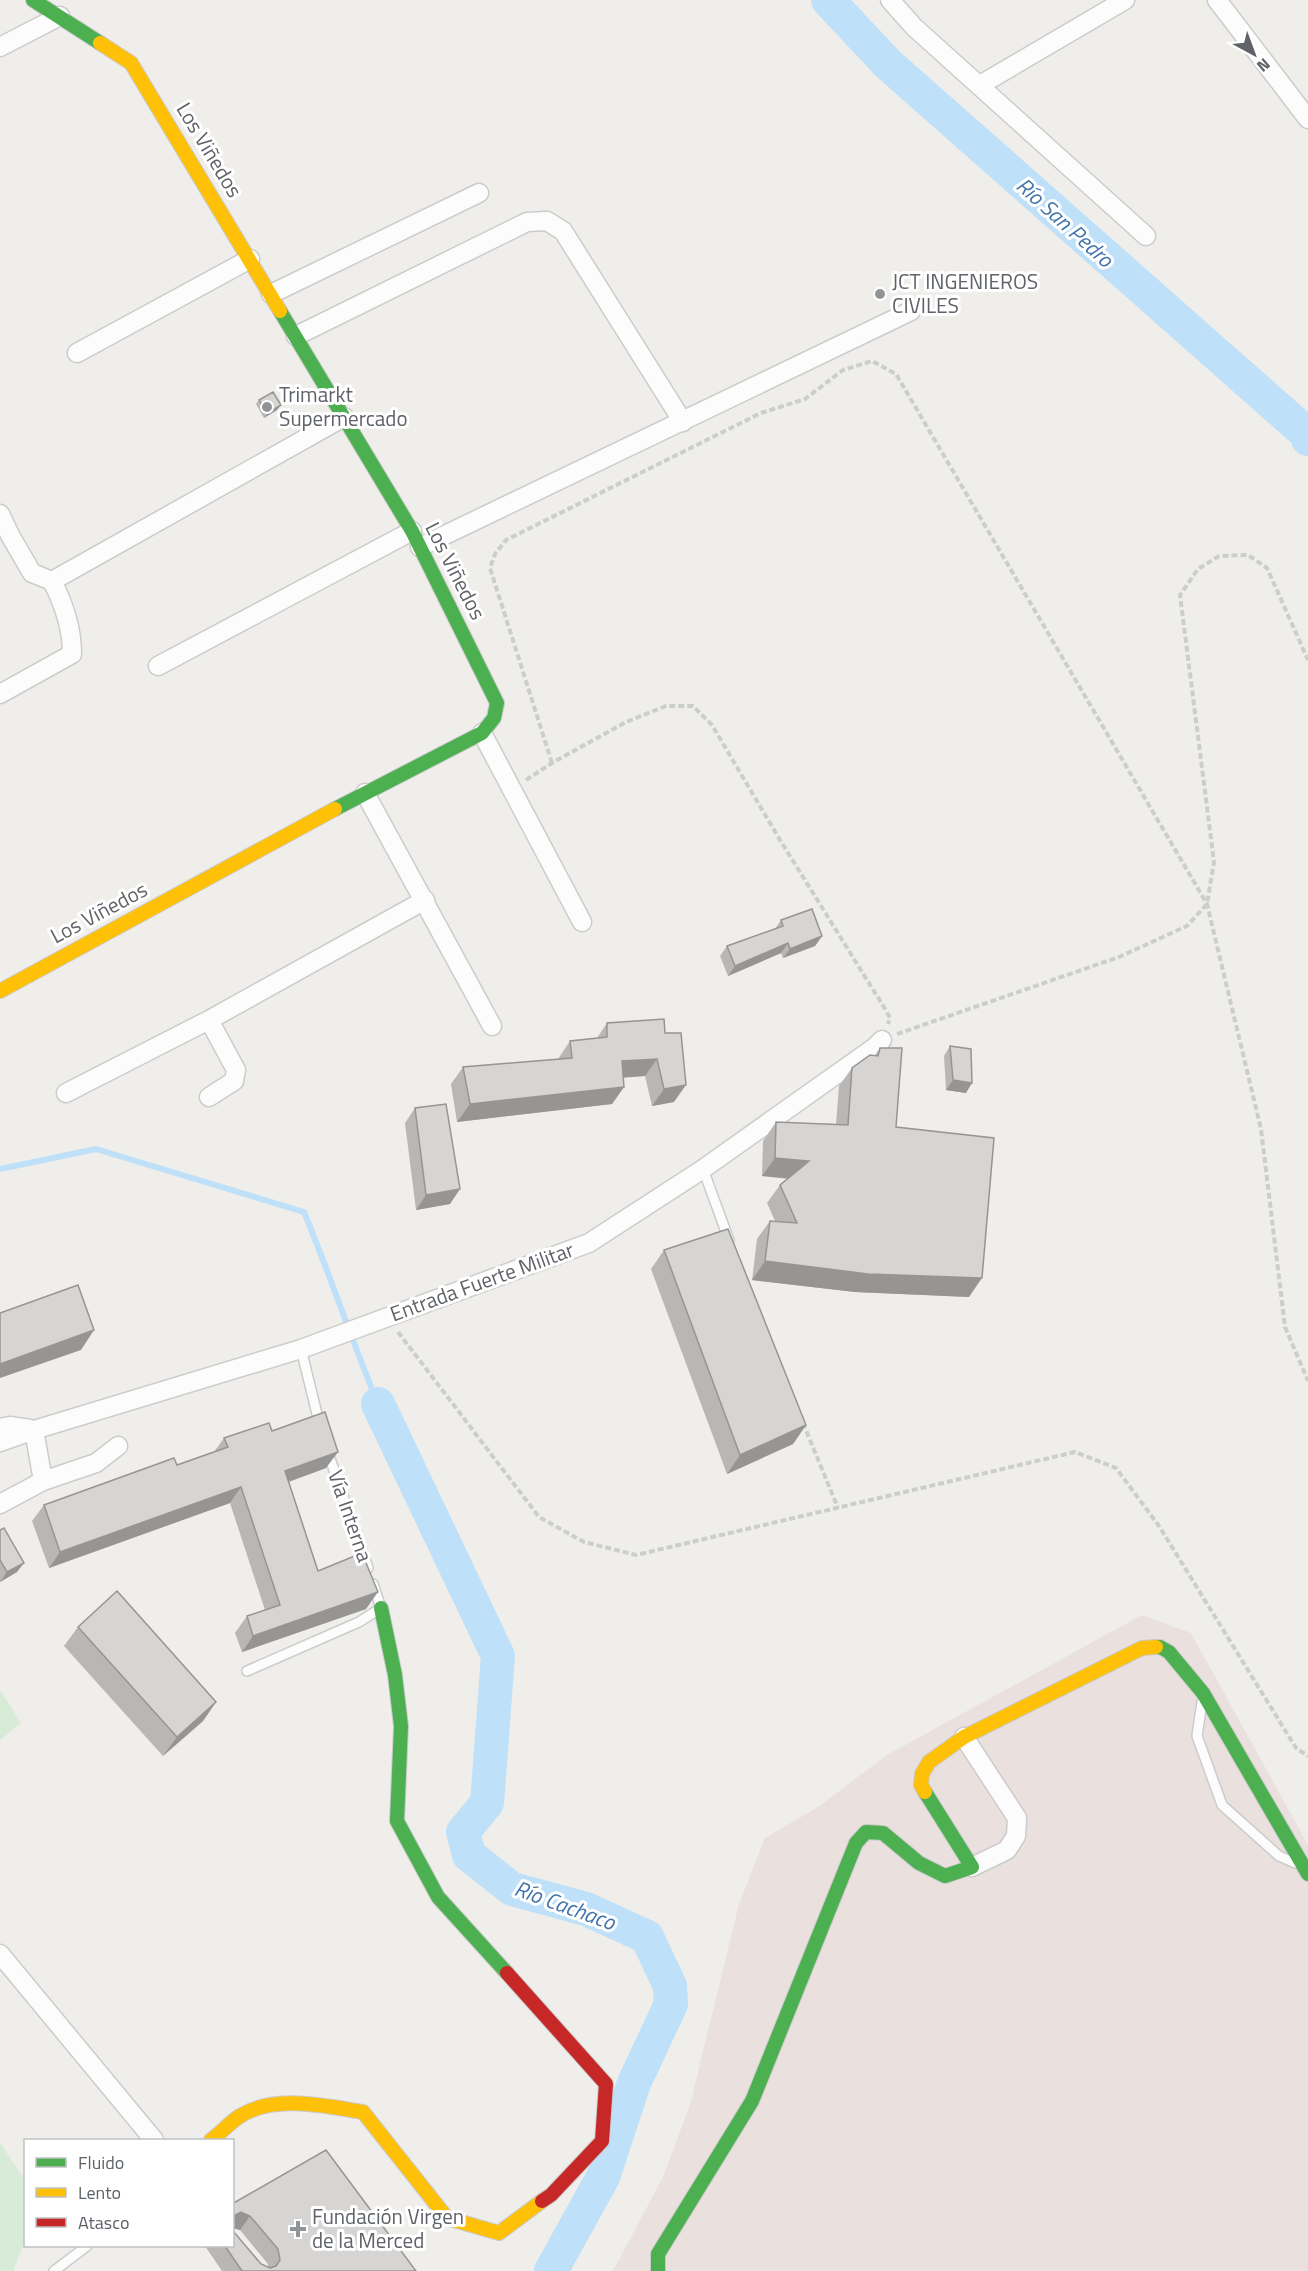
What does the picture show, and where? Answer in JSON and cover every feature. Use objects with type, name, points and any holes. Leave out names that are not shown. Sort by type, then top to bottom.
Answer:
[{"type":"street","name":"Los Viñedos","points":[[0,991],[365,793],[482,733],[497,711],[497,703],[416,539],[131,63],[33,0]]},
{"type":"street","points":[[890,0],[914,27],[1146,236]]},
{"type":"street","points":[[980,85],[1125,0]]},
{"type":"street","points":[[1217,0],[1308,119]]},
{"type":"street","points":[[0,47],[60,16]]},
{"type":"street","points":[[271,294],[479,193]]},
{"type":"street","points":[[296,336],[527,222],[547,221],[563,231],[683,422]]},
{"type":"street","points":[[77,353],[250,259]]},
{"type":"street","points":[[158,666],[416,539],[683,422],[911,311]]},
{"type":"street","points":[[52,581],[344,417]]},
{"type":"street","points":[[0,514],[32,573],[52,581],[62,599],[72,634],[72,654],[0,694]]},
{"type":"street","points":[[482,733],[582,922]]},
{"type":"street","points":[[365,793],[492,1026]]},
{"type":"street","points":[[66,1093],[209,1020],[425,900]]},
{"type":"street","points":[[209,1020],[236,1070],[234,1081],[209,1097]]},
{"type":"street","name":"Entrada Fuerte Militar","points":[[0,1442],[303,1348],[589,1243],[703,1169],[882,1040]]},
{"type":"street","name":"Entrada Fuerte Militar","points":[[0,1428],[10,1425],[34,1430]]},
{"type":"street","points":[[34,1430],[43,1481]]},
{"type":"street","points":[[0,1504],[43,1481],[96,1463],[118,1446]]},
{"type":"street","points":[[212,2139],[241,2115],[278,2104],[326,2106],[363,2112],[447,2218],[499,2233],[551,2195],[602,2141],[606,2084],[438,1897],[397,1821],[401,1726],[395,1675],[381,1608]]},
{"type":"street","points":[[972,1867],[921,1785],[922,1774],[929,1762],[964,1737],[1142,1648],[1160,1647],[1169,1652],[1203,1693],[1306,1870]]},
{"type":"street","points":[[658,2271],[658,2254],[752,2101],[856,1843],[866,1832],[883,1833],[919,1863],[945,1876],[972,1867],[1007,1850],[1016,1836],[1017,1818],[964,1737]]},
{"type":"street","points":[[0,1954],[153,2139]]},
{"type":"lane","points":[[703,1169],[732,1248]]},
{"type":"lane","name":"Vía Interna","points":[[303,1348],[323,1437],[381,1608]]},
{"type":"lane","points":[[247,1671],[359,1622],[381,1608]]},
{"type":"lane","points":[[1203,1693],[1197,1736],[1222,1805],[1279,1856],[1306,1870]]},
{"type":"lane","points":[[54,2271],[86,2247]]},
{"type":"path","points":[[552,763],[490,568],[506,540],[761,413],[805,399],[843,370],[872,361],[896,374],[1207,904],[1261,1129],[1285,1327],[1308,1381]]},
{"type":"path","points":[[882,1040],[1119,957],[1187,926],[1207,904],[1214,862],[1180,595],[1198,569],[1219,556],[1248,555],[1267,568],[1308,660]]},
{"type":"path","points":[[512,789],[552,763],[626,722],[666,706],[693,705],[712,724],[780,840],[890,1018],[882,1040]]},
{"type":"path","points":[[384,1318],[539,1517],[584,1542],[636,1555],[1075,1452],[1116,1468],[1159,1526],[1296,1748],[1308,1756]]},
{"type":"path","points":[[802,1422],[838,1508]]},
{"type":"shaded area","points":[[1142,1615],[1191,1633],[1308,1845],[1308,2271],[613,2271],[663,2177],[690,2105],[739,1904],[765,1838],[818,1807],[887,1755]]},
{"type":"green space","points":[[0,1690],[21,1723],[0,1740]]},
{"type":"green space","points":[[0,2143],[24,2179],[24,2244],[13,2271],[0,2271]]},
{"type":"building","points":[[273,392],[281,405],[268,413],[259,400]]},
{"type":"building","points":[[812,909],[822,936],[790,949],[788,943],[735,966],[727,946],[783,926],[781,920]]},
{"type":"building","points":[[664,1019],[665,1033],[681,1033],[686,1085],[664,1089],[657,1059],[622,1061],[624,1087],[470,1104],[463,1067],[572,1058],[570,1041],[607,1037],[607,1023]]},
{"type":"building","points":[[950,1046],[971,1049],[972,1083],[953,1080]]},
{"type":"building","points":[[880,1048],[902,1048],[896,1127],[994,1138],[982,1278],[868,1274],[765,1261],[770,1221],[797,1223],[780,1185],[809,1161],[775,1158],[776,1122],[848,1125],[852,1068],[870,1055],[878,1056]]},
{"type":"building","points":[[446,1104],[460,1189],[426,1195],[415,1108]]},
{"type":"building","points":[[728,1229],[806,1425],[740,1455],[664,1250]]},
{"type":"building","points":[[78,1285],[94,1330],[0,1364],[0,1313]]},
{"type":"building","points":[[325,1412],[338,1452],[285,1471],[318,1571],[362,1553],[378,1592],[253,1636],[247,1616],[280,1605],[241,1487],[60,1552],[44,1505],[174,1458],[177,1465],[228,1447],[224,1438],[269,1423],[272,1431]]},
{"type":"building","points":[[4,1528],[24,1563],[7,1572],[0,1560],[0,1530]]},
{"type":"building","points":[[117,1591],[216,1702],[177,1737],[78,1627]]},
{"type":"building","name":"Fundación Virgen de la Merced","points":[[326,2150],[416,2271],[242,2271],[226,2247],[234,2247],[234,2232],[261,2264],[270,2268],[276,2266],[280,2260],[278,2249],[250,2216],[241,2212],[234,2216],[234,2203]]},
{"type":"waterway","name":"Río San Pedro","points":[[828,0],[888,64],[1306,433],[1308,439]]},
{"type":"waterway","points":[[0,1169],[96,1149],[304,1212],[378,1404]]},
{"type":"waterway","name":"Río Cachaco","points":[[378,1404],[498,1656],[487,1803],[463,1832],[469,1855],[512,1889],[586,1909],[647,1937],[670,1986],[671,2004],[634,2083],[603,2177],[551,2271]]},
{"type":"traffic: fast","points":[[33,0],[100,43]]},
{"type":"traffic: fast","points":[[280,311],[412,531],[497,703],[494,718],[482,733],[335,809]]},
{"type":"traffic: fast","points":[[381,1608],[395,1675],[401,1726],[397,1821],[438,1897],[507,1973]]},
{"type":"traffic: fast","points":[[1156,1647],[1169,1652],[1203,1693],[1308,1874]]},
{"type":"traffic: fast","points":[[658,2271],[658,2254],[752,2101],[856,1843],[866,1832],[883,1833],[919,1863],[945,1876],[972,1867],[925,1792]]},
{"type":"traffic: slow","points":[[100,43],[131,63],[280,311]]},
{"type":"traffic: slow","points":[[0,991],[335,809]]},
{"type":"traffic: slow","points":[[925,1792],[921,1785],[922,1774],[929,1762],[964,1737],[1142,1648],[1156,1647]]},
{"type":"traffic: slow","points":[[212,2139],[240,2116],[269,2105],[300,2104],[363,2112],[447,2218],[499,2233],[542,2201]]},
{"type":"traffic: jam","points":[[507,1973],[606,2084],[602,2141],[551,2195],[542,2201]]},
{"type":"place","name":"JCT INGENIEROS CIVILES","points":[[880,294]]},
{"type":"place","name":"Trimarkt Supermercado","points":[[267,407]]},
{"type":"place","name":"Fundación Virgen de la Merced","points":[[298,2229]]}]
